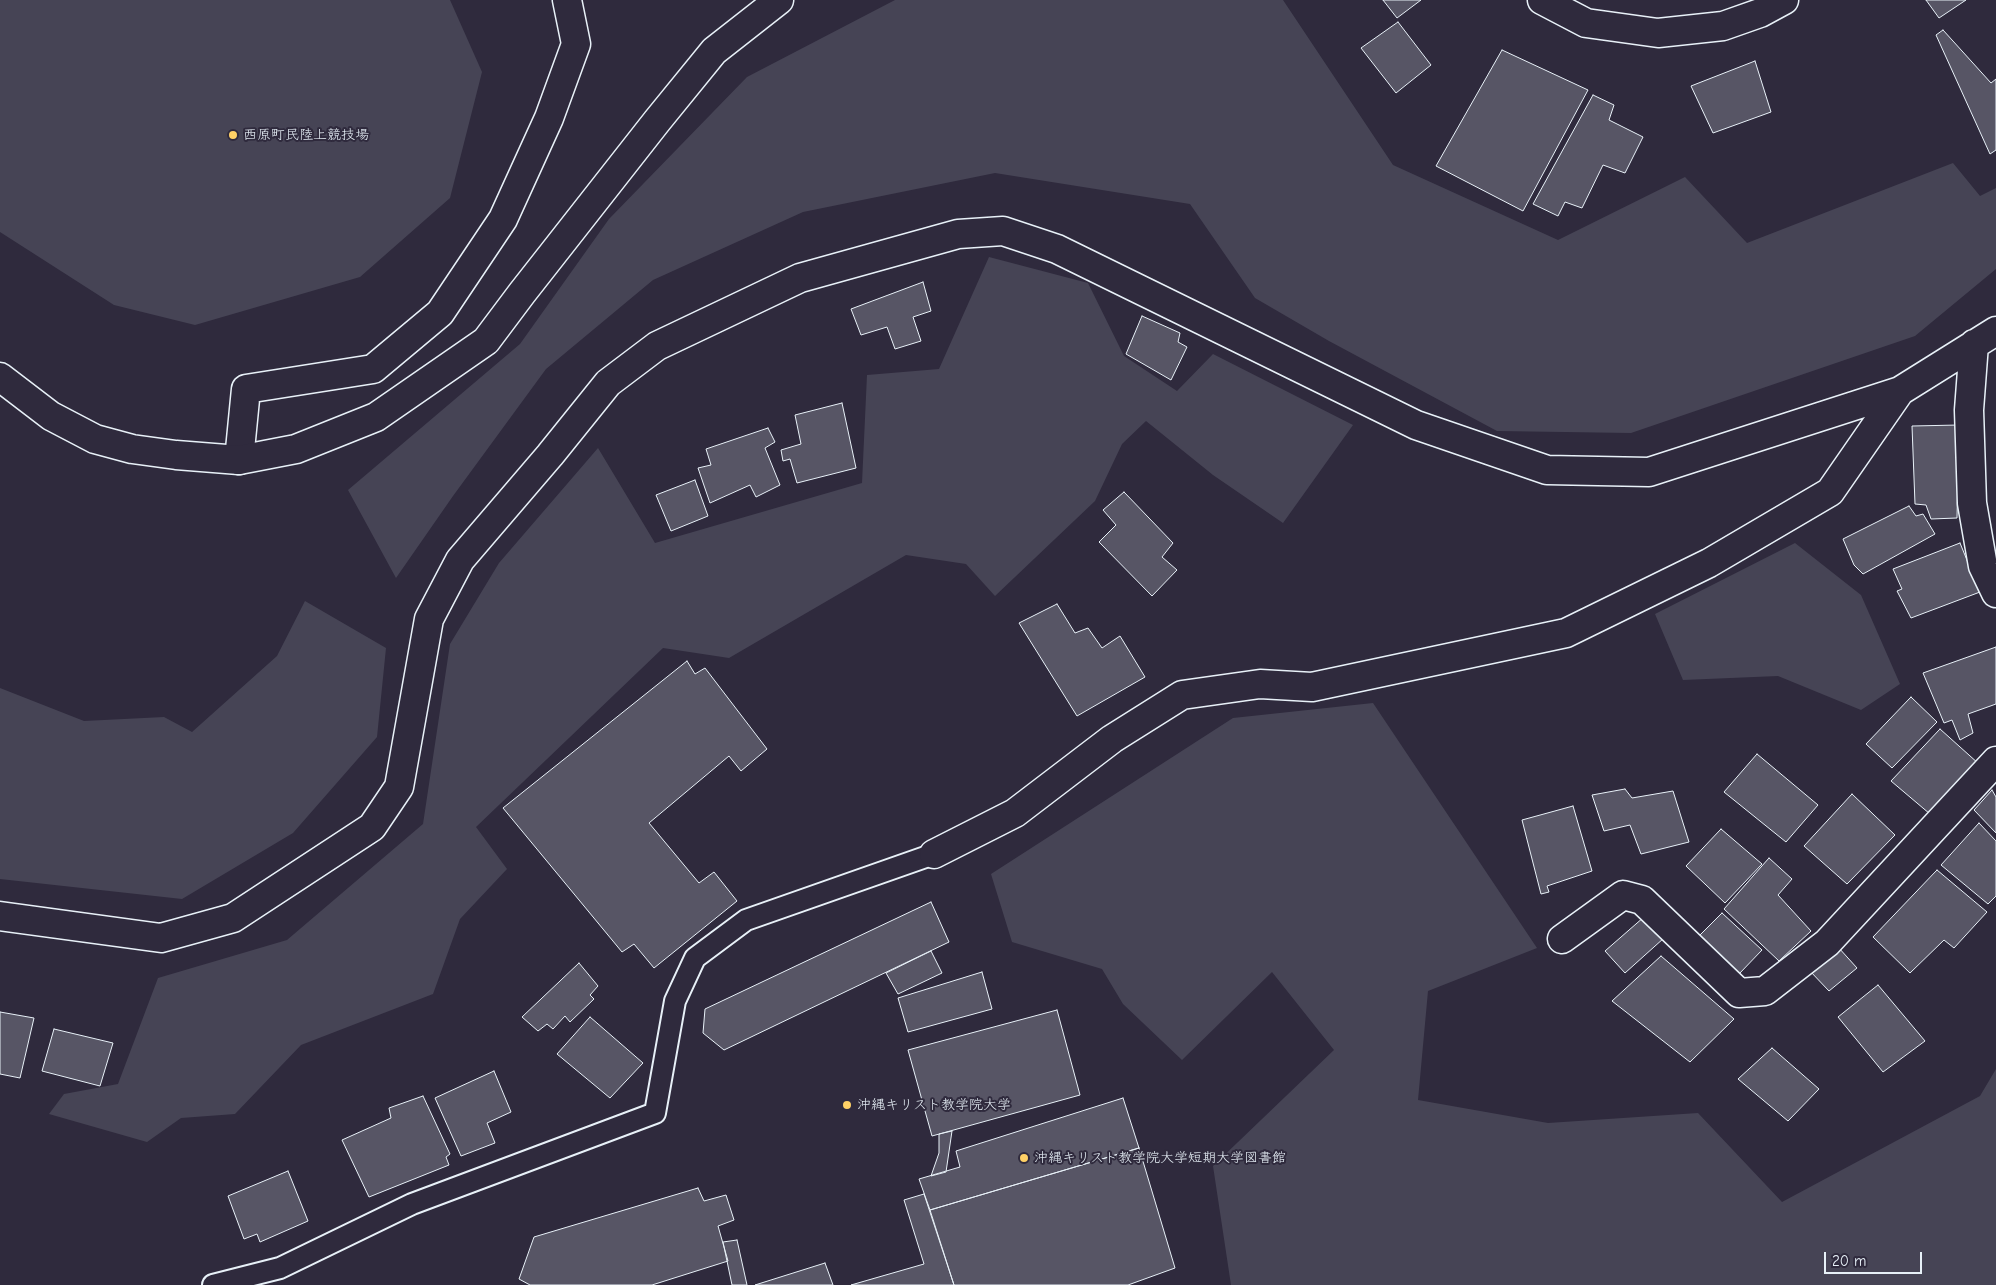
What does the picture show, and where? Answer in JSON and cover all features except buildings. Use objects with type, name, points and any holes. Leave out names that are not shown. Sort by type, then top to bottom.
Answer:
[{"type":"street","points":[[239,460],[246,389],[373,369],[440,313],[503,219],[549,118],[576,44],[567,0]]},
{"type":"street","points":[[0,376],[51,416],[95,439],[132,449],[176,455],[239,460],[296,449],[376,417],[486,341],[657,121],[714,51],[779,0]]},
{"type":"street","points":[[1542,0],[1586,23],[1658,33],[1723,26],[1760,13],[1784,0]]},
{"type":"street","points":[[0,916],[161,938],[233,918],[372,827],[399,787],[429,619],[460,560],[550,455],[608,383],[657,346],[809,275],[958,234],[1003,231],[1057,249],[1416,425],[1546,470],[1649,472],[1900,391],[1985,338]]},
{"type":"street","points":[[1985,338],[1969,410],[1972,503],[1983,566],[1996,593]]},
{"type":"street","points":[[934,854],[1015,813],[1112,739],[1182,695],[1260,684],[1312,687],[1566,633],[1709,563],[1830,492],[1900,391]]},
{"type":"street","points":[[1562,939],[1623,895],[1642,900],[1739,993],[1764,991],[1827,943],[1996,761]]},
{"type":"lane","points":[[213,1285],[280,1268],[412,1204],[655,1113],[675,1001],[695,958],[746,920],[934,854]]},
{"type":"shaded area","name":"西原町民陸上競技場","points":[[0,0],[450,0],[482,72],[450,198],[360,277],[195,325],[114,305],[0,232]]},
{"type":"shaded area","points":[[895,0],[1283,0],[1393,165],[1558,240],[1685,177],[1747,243],[1953,163],[1980,196],[1996,188],[1996,269],[1915,336],[1631,433],[1497,431],[1329,341],[1255,298],[1190,204],[995,173],[803,212],[653,280],[546,369],[453,496],[396,578],[348,490],[520,344],[609,219],[747,77]]},
{"type":"shaded area","points":[[989,257],[1088,283],[1124,356],[1177,391],[1213,354],[1353,425],[1283,523],[1213,475],[1146,421],[1122,444],[1095,501],[995,596],[966,564],[906,555],[729,658],[663,648],[476,827],[507,869],[460,919],[433,994],[301,1045],[235,1114],[181,1118],[147,1142],[49,1114],[64,1094],[118,1084],[158,978],[287,940],[423,824],[450,644],[499,563],[598,448],[655,543],[862,483],[867,375],[939,369]]},
{"type":"shaded area","points":[[1795,543],[1861,595],[1900,684],[1861,710],[1778,676],[1683,680],[1655,614]]},
{"type":"shaded area","points":[[305,601],[386,648],[377,737],[293,833],[182,899],[0,879],[0,688],[84,721],[164,717],[192,732],[277,656]]},
{"type":"shaded area","points":[[1373,703],[1537,948],[1428,991],[1418,1100],[1548,1123],[1698,1113],[1782,1202],[1980,1096],[1996,1069],[1996,1285],[1231,1285],[1213,1166],[1334,1050],[1272,972],[1182,1060],[1123,1004],[1102,969],[1012,942],[991,874],[1233,718]]},
{"type":"place","name":"西原町民陸上競技場","points":[[233,135]]},
{"type":"place","name":"沖縄キリスト教学院大学","points":[[847,1105]]},
{"type":"place","name":"沖縄キリスト教学院大学短期大学図書館","points":[[1024,1158]]}]
